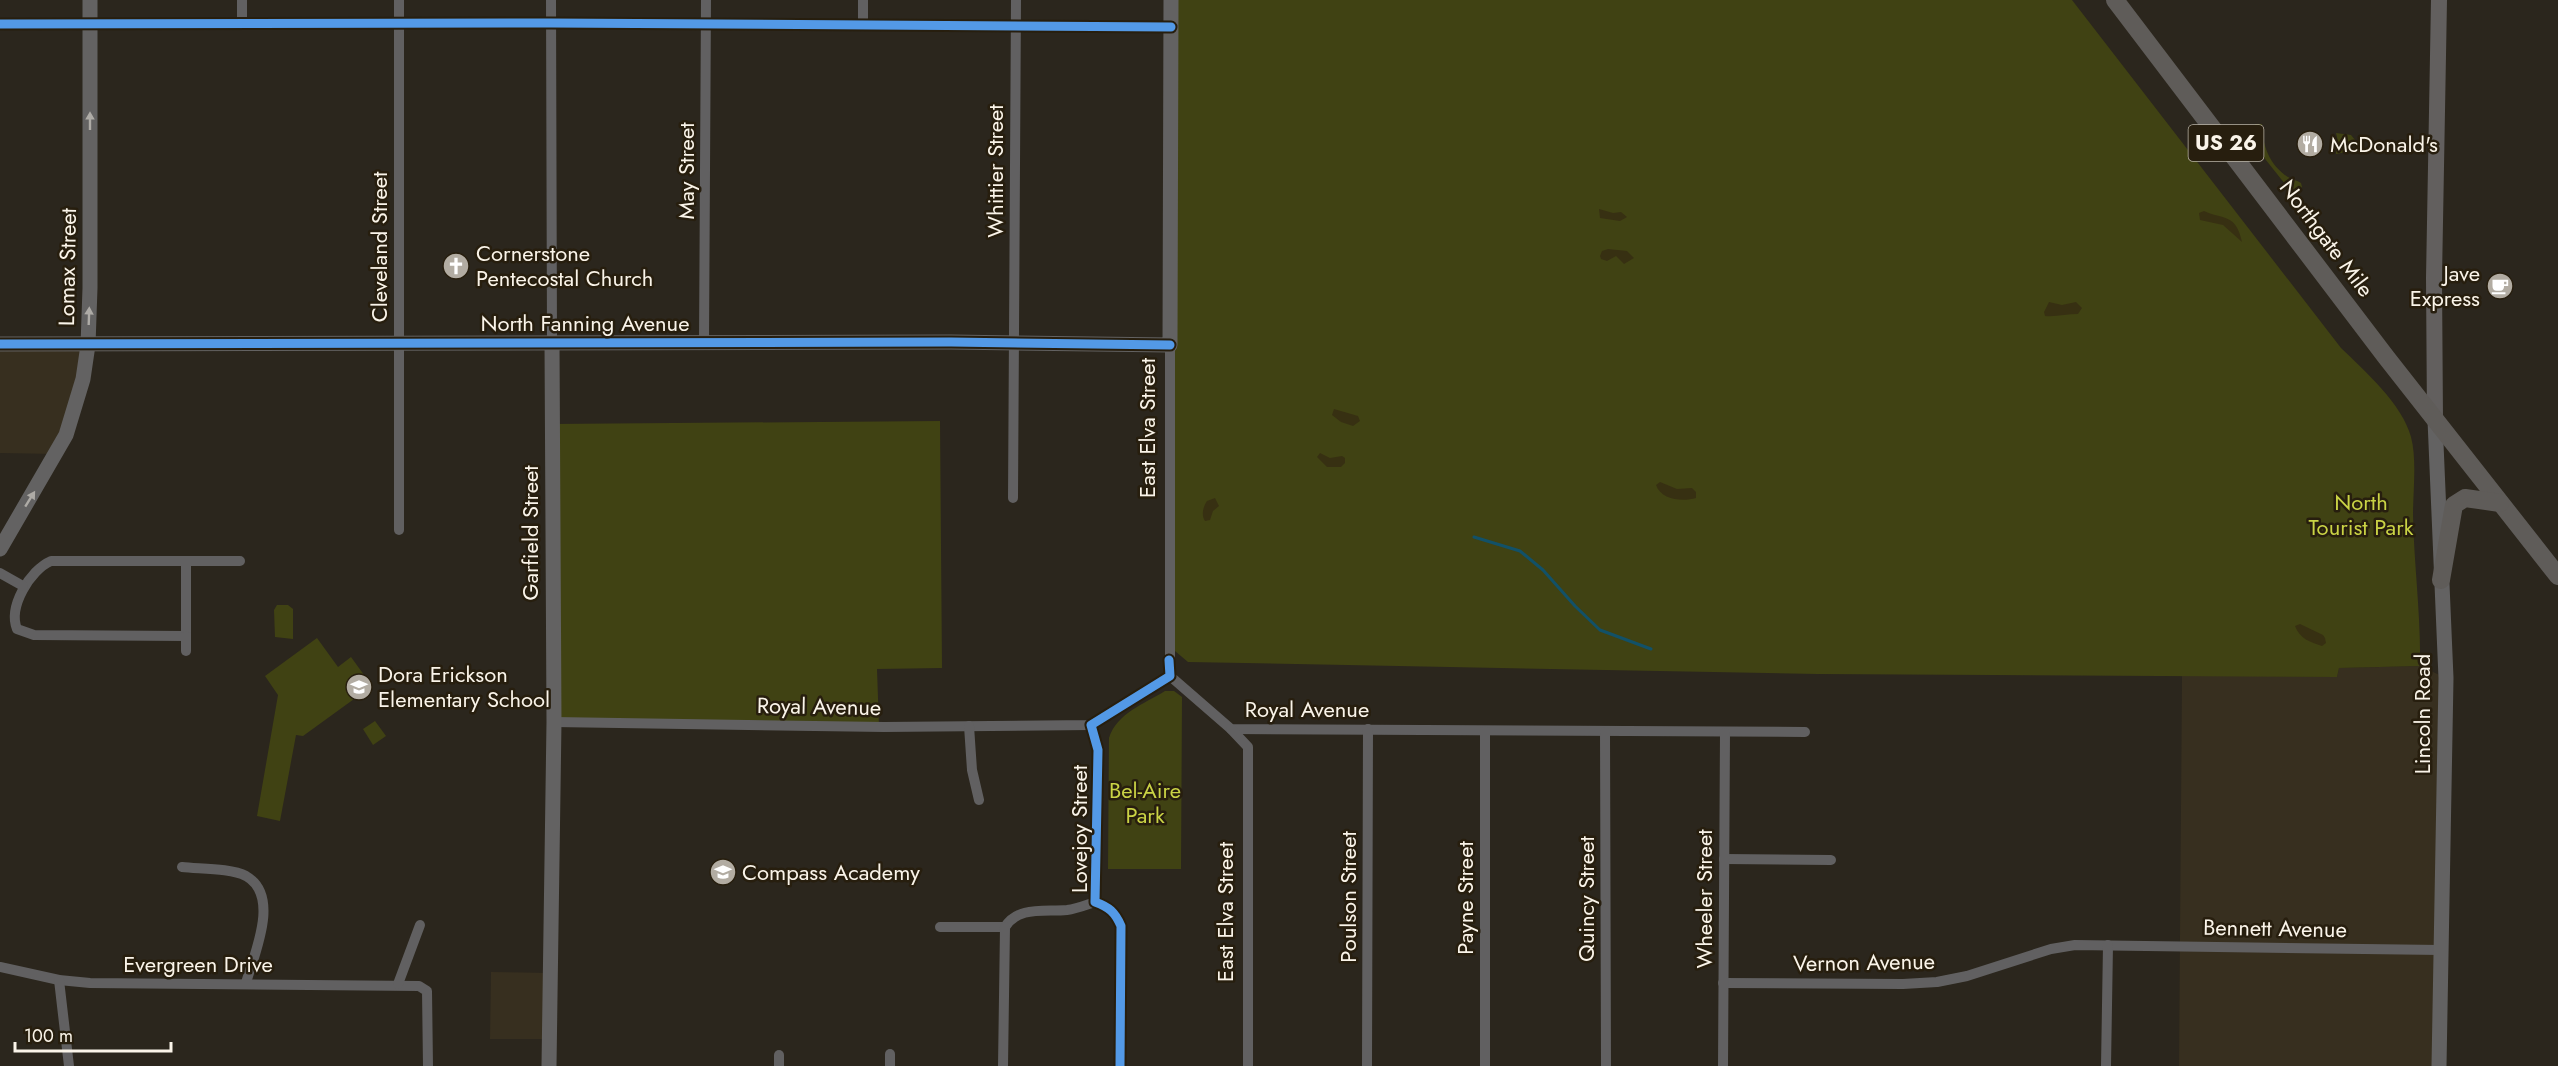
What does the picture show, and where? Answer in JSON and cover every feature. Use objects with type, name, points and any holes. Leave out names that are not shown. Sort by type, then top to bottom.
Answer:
[{"type":"highway","name":"Northgate Mile","points":[[2115,0],[2435,420]]},
{"type":"highway","name":"US 26","points":[[2435,420],[2558,576]]},
{"type":"highway","points":[[2441,580],[2454,505],[2465,498],[2500,503]]},
{"type":"main road","name":"Lincoln Road","points":[[2435,420],[2433,363],[2439,0]]},
{"type":"street","name":"Lomax Street","points":[[0,549],[66,435],[78,400],[88,345],[90,0]]},
{"type":"street","points":[[242,0],[242,24]]},
{"type":"street","name":"Cleveland Street","points":[[399,0],[399,531]]},
{"type":"street","name":"Garfield Street","points":[[549,1066],[554,722],[551,0]]},
{"type":"street","name":"May Street","points":[[704,342],[706,0]]},
{"type":"street","points":[[863,0],[863,24]]},
{"type":"street","name":"Whittier Street","points":[[1013,498],[1016,0]]},
{"type":"street","name":"East Elva Street","points":[[1170,676],[1171,0]]},
{"type":"street","points":[[0,24],[706,23],[1171,27]]},
{"type":"street","name":"North Fanning Avenue","points":[[0,344],[1013,342],[1170,345]]},
{"type":"street","name":"Lincoln Road","points":[[2435,420],[2446,678],[2439,1066]]},
{"type":"street","points":[[186,636],[25,634],[16,629],[15,625],[23,586],[38,568],[51,561],[240,561]]},
{"type":"street","points":[[186,561],[186,651]]},
{"type":"street","points":[[0,573],[23,586]]},
{"type":"street","points":[[1091,726],[1170,676]]},
{"type":"street","name":"Royal Avenue","points":[[1170,676],[1231,729],[1805,732]]},
{"type":"street","name":"Royal Avenue","points":[[554,722],[1091,726]]},
{"type":"street","points":[[969,726],[972,770],[979,800]]},
{"type":"street","name":"Lovejoy Street","points":[[1091,726],[1098,750],[1095,902],[1108,907],[1121,926],[1120,1066]]},
{"type":"street","name":"East Elva Street","points":[[1231,729],[1248,747],[1248,1066]]},
{"type":"street","name":"Poulson Street","points":[[1367,1066],[1368,729]]},
{"type":"street","name":"Payne Street","points":[[1485,731],[1485,1066]]},
{"type":"street","name":"Quincy Street","points":[[1605,732],[1606,1066]]},
{"type":"street","name":"Wheeler Street","points":[[1723,1066],[1725,733]]},
{"type":"street","points":[[1724,859],[1831,860]]},
{"type":"street","points":[[182,867],[246,876],[258,890],[265,915],[246,983]]},
{"type":"street","points":[[1003,1066],[1005,927],[1021,912],[1070,910],[1095,902]]},
{"type":"street","points":[[398,984],[420,925]]},
{"type":"street","points":[[940,927],[1005,927]]},
{"type":"street","name":"Vernon Avenue","points":[[1723,983],[1903,984],[1937,982],[1967,976],[2051,950],[2075,945],[2108,945]]},
{"type":"street","points":[[2106,1066],[2108,945]]},
{"type":"street","name":"Bennett Avenue","points":[[2108,945],[2441,950]]},
{"type":"street","name":"Evergreen Drive","points":[[0,967],[59,980],[90,983],[398,984],[419,986],[427,991],[428,1066]]},
{"type":"street","points":[[59,980],[69,1066]]},
{"type":"street","points":[[890,1054],[890,1066]]},
{"type":"shaded area","points":[[0,344],[88,345],[57,454],[0,453]]},
{"type":"shaded area","points":[[2420,666],[2446,678],[2439,1066],[2179,1066],[2182,675],[2337,677],[2339,668]]},
{"type":"shaded area","points":[[491,972],[550,973],[549,1039],[490,1039]]},
{"type":"green space","name":"North Tourist Park","points":[[1172,0],[2072,0],[2341,348],[2382,389],[2407,425],[2414,455],[2413,515],[2420,666],[2339,668],[2337,677],[1818,674],[1188,662],[1169,646]]},
{"type":"green space","points":[[2255,124],[2262,124],[2263,139],[2271,160],[2281,172],[2301,183],[2302,187],[2293,194],[2254,145]]},
{"type":"green space","points":[[2336,133],[2351,135],[2355,140],[2353,146],[2345,152],[2336,154],[2336,146],[2339,146]]},
{"type":"green space","points":[[940,421],[942,668],[877,669],[879,727],[554,722],[552,424]]},
{"type":"green space","points":[[277,605],[288,605],[293,609],[293,639],[275,637],[274,610]]},
{"type":"green space","points":[[317,638],[338,667],[351,657],[372,686],[303,736],[296,735],[280,821],[257,816],[278,695],[265,676]]},
{"type":"green space","name":"Bel-Aire Park","points":[[1165,691],[1174,691],[1182,697],[1181,869],[1108,869],[1109,738],[1118,722],[1125,716]]},
{"type":"green space","points":[[375,721],[386,736],[373,745],[363,729]]},
{"type":"sand","points":[[1599,209],[1613,213],[1621,212],[1627,217],[1620,221],[1600,218]]},
{"type":"sand","points":[[2204,211],[2232,222],[2242,242],[2223,225],[2200,220],[2199,213]]},
{"type":"sand","points":[[1608,249],[1627,251],[1634,258],[1624,264],[1616,256],[1607,261],[1601,259],[1602,251]]},
{"type":"sand","points":[[2049,302],[2062,305],[2076,302],[2082,308],[2078,314],[2045,316],[2044,312]]},
{"type":"sand","points":[[1334,409],[1358,416],[1360,421],[1353,426],[1341,422],[1332,415]]},
{"type":"sand","points":[[1320,453],[1330,458],[1342,456],[1345,458],[1345,463],[1341,467],[1327,467],[1317,457]]},
{"type":"sand","points":[[1660,482],[1677,489],[1692,488],[1696,492],[1696,498],[1679,500],[1667,497],[1656,485]]},
{"type":"sand","points":[[1215,498],[1219,506],[1213,511],[1210,520],[1205,521],[1204,506],[1207,501]]},
{"type":"sand","points":[[2300,624],[2323,635],[2326,643],[2322,646],[2303,637],[2295,626]]},
{"type":"waterway","points":[[1474,537],[1520,551],[1543,570],[1600,630],[1651,649]]},
{"type":"cycle path","points":[[0,24],[551,23],[1171,27]]},
{"type":"cycle path","points":[[0,344],[951,342],[1170,345]]},
{"type":"cycle path","points":[[1120,1066],[1121,926],[1111,911],[1095,902],[1098,750],[1091,725],[1170,676],[1169,660]]},
{"type":"place","name":"McDonald's","points":[[2310,144]]},
{"type":"place","name":"Cornerstone Pentecostal Church","points":[[456,266]]},
{"type":"place","name":"Jave Express","points":[[2500,286]]},
{"type":"place","name":"Dora Erickson Elementary School","points":[[359,687]]},
{"type":"place","name":"Compass Academy","points":[[723,872]]}]
